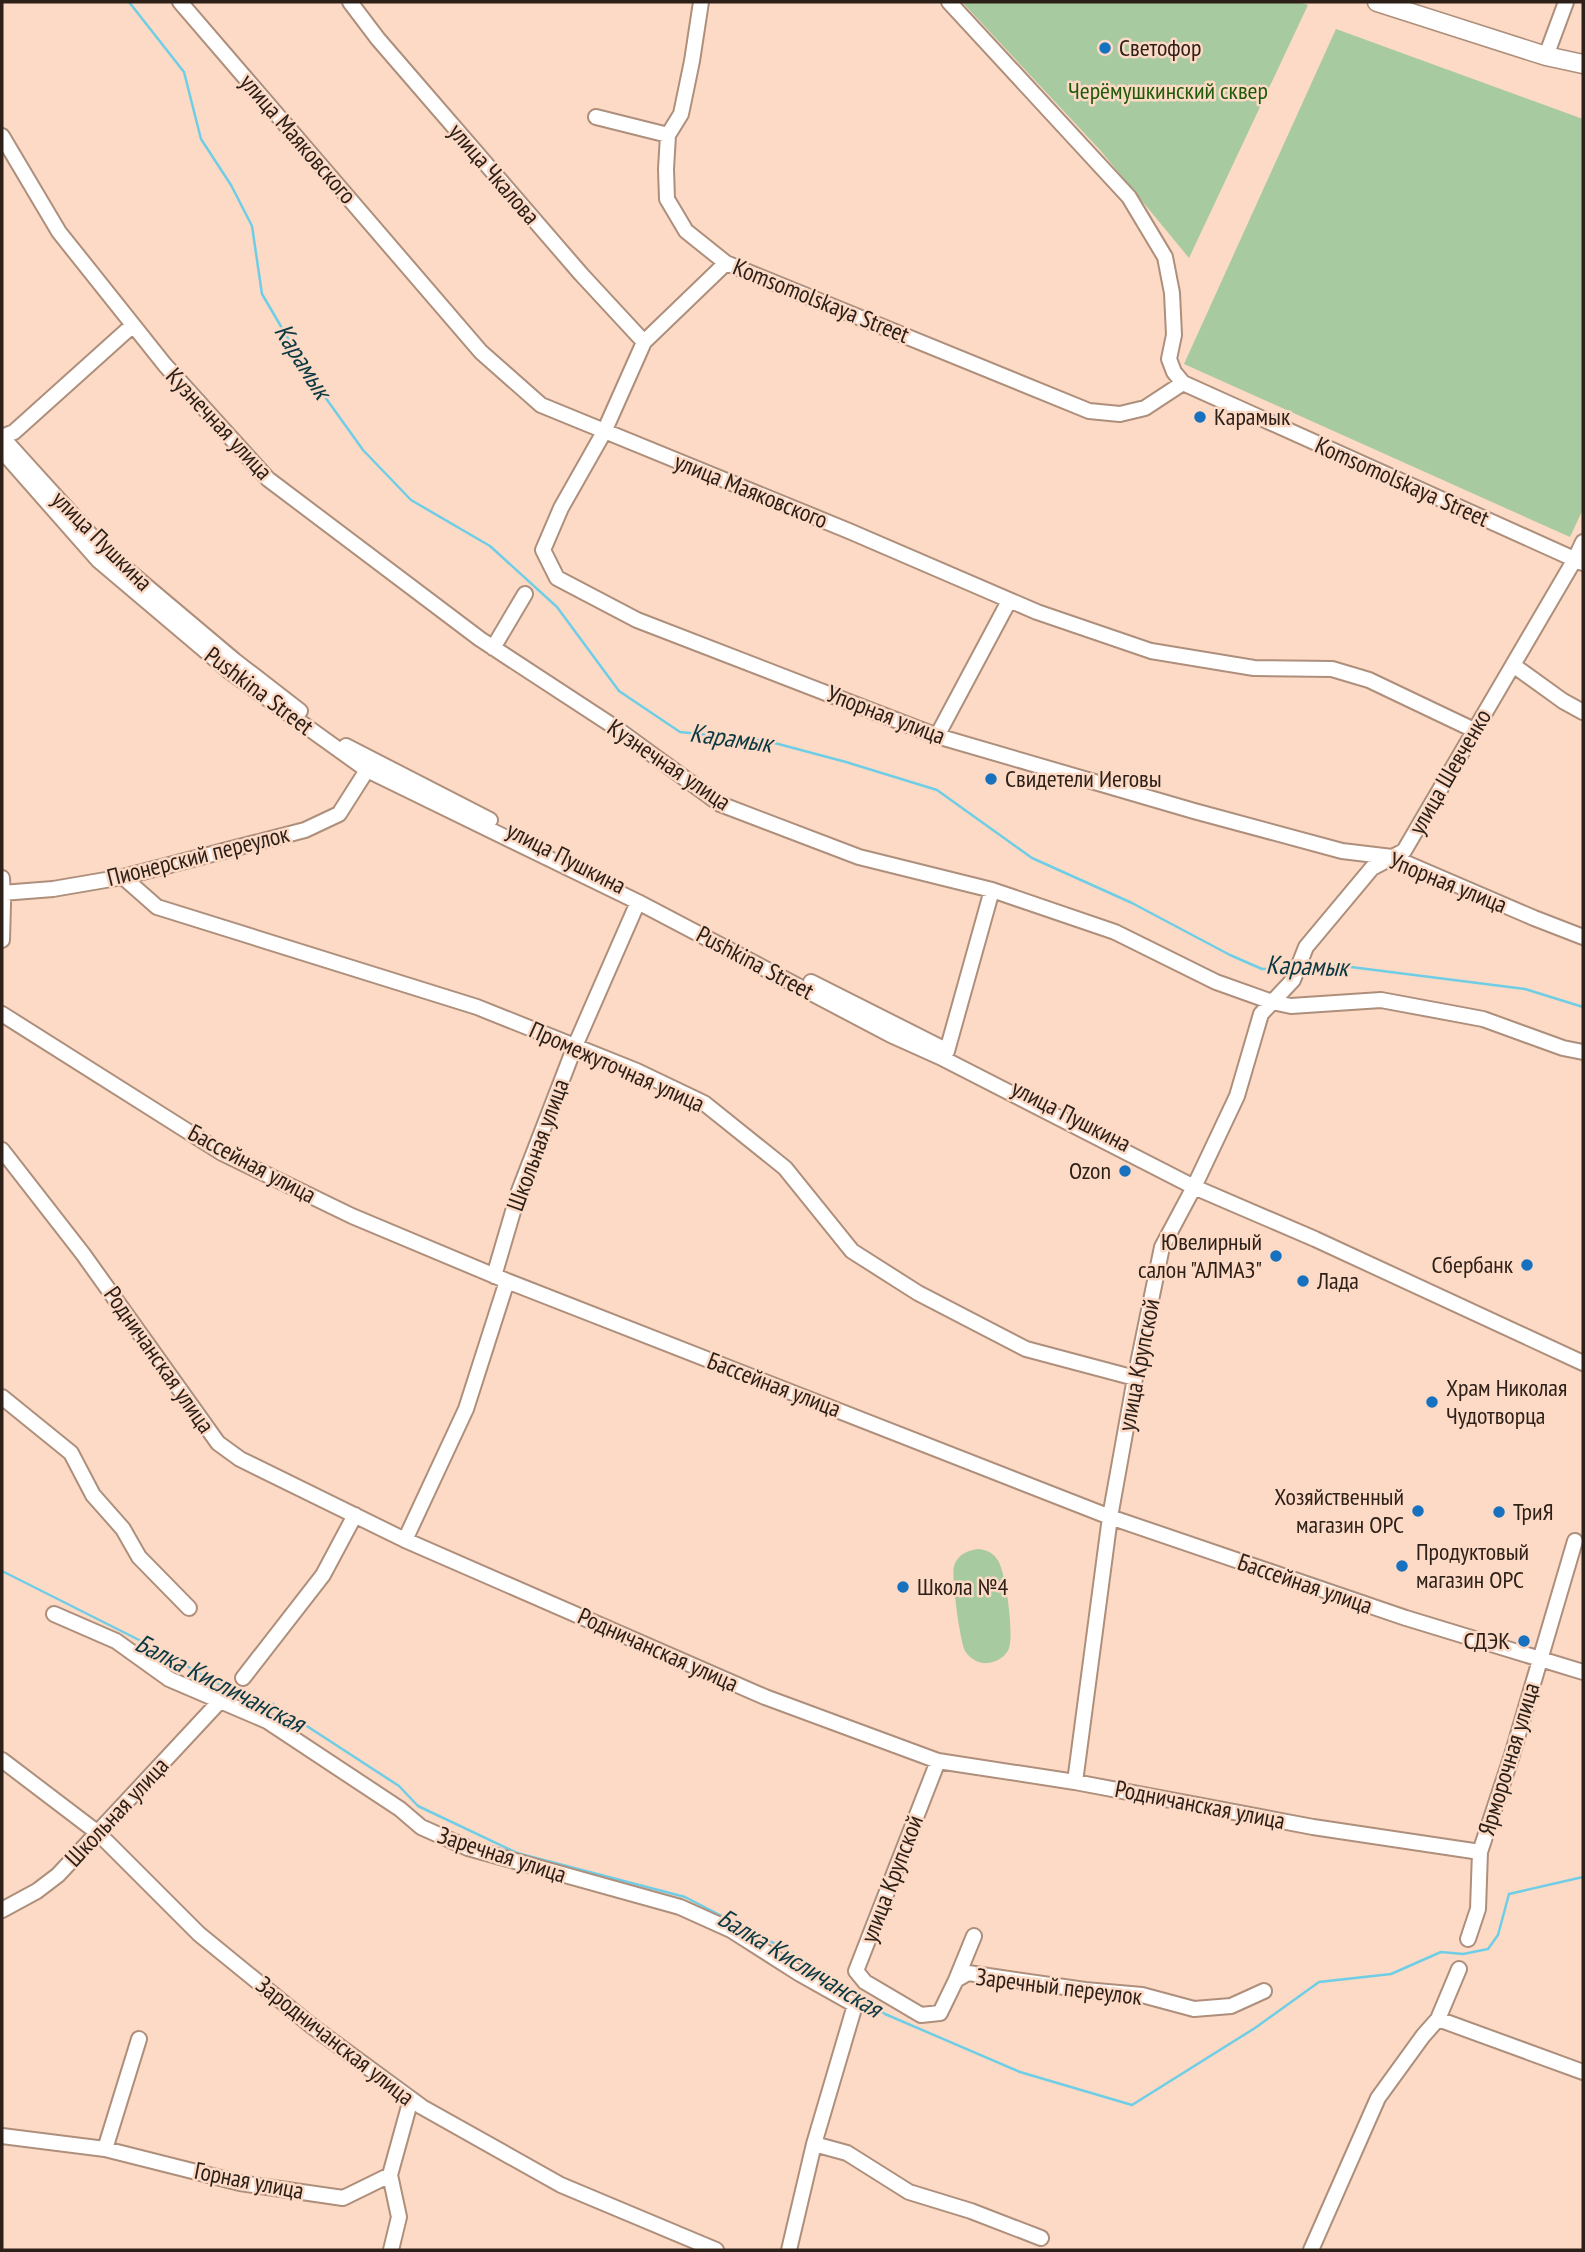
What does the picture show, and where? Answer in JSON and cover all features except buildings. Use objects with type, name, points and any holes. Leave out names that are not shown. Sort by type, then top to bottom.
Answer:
[{"type":"main road","points":[[1377,2],[1547,51],[1583,55]]},
{"type":"main road","points":[[1402,2],[1583,64]]},
{"type":"street","name":"улица Маяковского","points":[[180,2],[481,352],[541,405],[849,531],[1037,612],[1151,651],[1254,668],[1332,669],[1369,680],[1475,730]]},
{"type":"street","name":"улица Чкалова","points":[[350,2],[378,39],[581,274],[644,342]]},
{"type":"street","name":"Komsomolskaya Street","points":[[701,2],[681,114],[668,135],[667,199],[686,231],[726,264],[1089,411],[1120,414],[1145,408],[1183,383],[1579,561]]},
{"type":"street","points":[[949,2],[1129,197],[1165,257],[1172,293],[1174,335],[1169,359],[1174,372],[1183,383]]},
{"type":"street","points":[[1547,51],[1566,2]]},
{"type":"street","points":[[596,117],[668,135]]},
{"type":"street","name":"Кузнечная улица","points":[[2,136],[59,232],[165,365],[268,479],[493,648],[613,726],[720,804],[859,857],[992,890],[1115,932],[1216,982],[1272,1002],[1291,1006],[1381,1000],[1483,1019],[1563,1048],[1583,1052]]},
{"type":"street","name":"Упорная улица","points":[[726,264],[644,342],[604,432],[561,508],[543,550],[557,578],[637,620],[937,736],[1342,851],[1392,857],[1583,937]]},
{"type":"street","points":[[2,437],[14,432],[133,325]]},
{"type":"street","name":"улица Пушкина","points":[[2,437],[107,553],[234,660],[349,748],[944,1054],[1184,1173],[1194,1187]]},
{"type":"street","name":"Pushkina Street","points":[[2,451],[99,561],[229,671],[367,770],[638,902],[891,1035],[944,1054]]},
{"type":"street","name":"улица Шевченко","points":[[1293,980],[1306,947],[1372,868],[1404,851],[1513,665],[1579,561],[1583,542]]},
{"type":"street","points":[[493,648],[525,594]]},
{"type":"street","points":[[937,736],[1009,601]]},
{"type":"street","points":[[1513,665],[1583,712]]},
{"type":"street","name":"Пионерский переулок","points":[[2,893],[53,889],[123,877],[304,830],[340,814],[367,770]]},
{"type":"street","name":"Промежуточная улица","points":[[123,877],[157,907],[477,1007],[638,1071],[705,1103],[785,1168],[852,1251],[918,1293],[1026,1349],[1135,1378]]},
{"type":"street","points":[[2,878],[2,940]]},
{"type":"street","points":[[944,1054],[992,890]]},
{"type":"street","name":"Школьная улица","points":[[405,1540],[467,1409],[501,1278],[519,1191],[575,1046],[638,902]]},
{"type":"street","name":"улица Крупской","points":[[1075,1782],[1110,1517],[1135,1378],[1163,1247],[1237,1097],[1261,1014],[1293,980]]},
{"type":"street","name":"Бассейная улица","points":[[2,1014],[222,1153],[352,1216],[501,1278],[1110,1517],[1406,1618],[1583,1672]]},
{"type":"street","name":"Родничанская улица","points":[[2,1150],[83,1254],[218,1443],[240,1459],[405,1540],[765,1698],[938,1760],[1075,1782],[1313,1827],[1480,1852]]},
{"type":"street","points":[[1194,1187],[1315,1238],[1583,1363]]},
{"type":"street","points":[[2,1397],[71,1453],[93,1495],[123,1529],[139,1558],[189,1608]]},
{"type":"street","points":[[243,1678],[323,1574],[355,1515]]},
{"type":"street","name":"Ярморочная улица","points":[[1468,1939],[1478,1909],[1480,1852],[1512,1755],[1575,1541]]},
{"type":"street","name":"Заречная улица","points":[[54,1614],[116,1641],[169,1679],[267,1721],[400,1809],[421,1827],[468,1848],[680,1907],[731,1930],[855,2005],[814,2144]]},
{"type":"street","name":"Школьная улица","points":[[2,1910],[37,1891],[58,1875],[220,1701]]},
{"type":"street","name":"Зародничанская улица","points":[[2,1760],[98,1833],[199,1934],[313,2027],[422,2107],[561,2185],[716,2250]]},
{"type":"street","name":"улица Крупской","points":[[878,1990],[865,1982],[856,1971],[938,1760]]},
{"type":"street","points":[[956,1980],[974,1936]]},
{"type":"street","points":[[1311,2250],[1378,2098],[1438,2019],[1458,1969]]},
{"type":"street","name":"Заречный переулок","points":[[878,1990],[921,2015],[940,2013],[956,1980],[968,1973],[1085,1990],[1142,1995],[1194,2009],[1231,2006],[1264,1992]]},
{"type":"street","points":[[1438,2019],[1583,2072]]},
{"type":"street","points":[[99,2148],[139,2039]]},
{"type":"street","points":[[391,2250],[399,2217],[390,2175],[411,2099]]},
{"type":"street","name":"Горная улица","points":[[2,2136],[99,2148],[240,2183],[343,2198],[390,2175]]},
{"type":"street","points":[[789,2250],[814,2144],[847,2153],[909,2192],[971,2211],[1041,2238]]},
{"type":"green space","name":"Черёмушкинский сквер","points":[[962,2],[1298,2],[1308,5],[1189,258],[1100,150]]},
{"type":"green space","points":[[1336,29],[1583,119],[1583,509],[1570,537],[1184,364]]},
{"type":"green space","points":[[979,1549],[993,1555],[1000,1565],[1010,1617],[1008,1651],[994,1662],[988,1663],[975,1660],[965,1651],[954,1582],[954,1566],[958,1558]]},
{"type":"waterway","name":"Карамык","points":[[129,2],[184,72],[201,139],[231,185],[252,226],[262,294],[310,376],[363,450],[411,500],[490,546],[557,607],[619,691],[680,732],[767,741],[937,790],[1032,858],[1132,903],[1262,969],[1292,968]]},
{"type":"waterway","name":"Карамык","points":[[1302,967],[1343,966],[1525,989],[1583,1007]]},
{"type":"waterway","name":"Балка Кисличанская","points":[[2,1571],[157,1649],[220,1685],[273,1704],[399,1786],[418,1806],[517,1853],[685,1897],[791,1952],[885,2014],[1020,2072],[1132,2105],[1255,2028],[1319,1982],[1391,1974],[1441,1952],[1463,1954],[1488,1949],[1498,1935],[1509,1894],[1583,1877]]},
{"type":"place","name":"Светофор","points":[[1105,48]]},
{"type":"place","name":"Карамык","points":[[1200,417]]},
{"type":"place","name":"Свидетели Иеговы","points":[[991,779]]},
{"type":"place","name":"Ozon","points":[[1125,1171]]},
{"type":"place","name":"Ювелирный салон \"АЛМАЗ\"","points":[[1276,1256]]},
{"type":"place","name":"Сбербанк","points":[[1527,1265]]},
{"type":"place","name":"Лада","points":[[1303,1281]]},
{"type":"place","name":"Храм Николая Чудотворца","points":[[1432,1402]]},
{"type":"place","name":"Хозяйственный магазин ОРС","points":[[1418,1511]]},
{"type":"place","name":"ТриЯ","points":[[1499,1512]]},
{"type":"place","name":"Продуктовый магазин ОРС","points":[[1402,1566]]},
{"type":"place","name":"Школа №4","points":[[903,1587]]},
{"type":"place","name":"СДЭК","points":[[1524,1641]]}]
